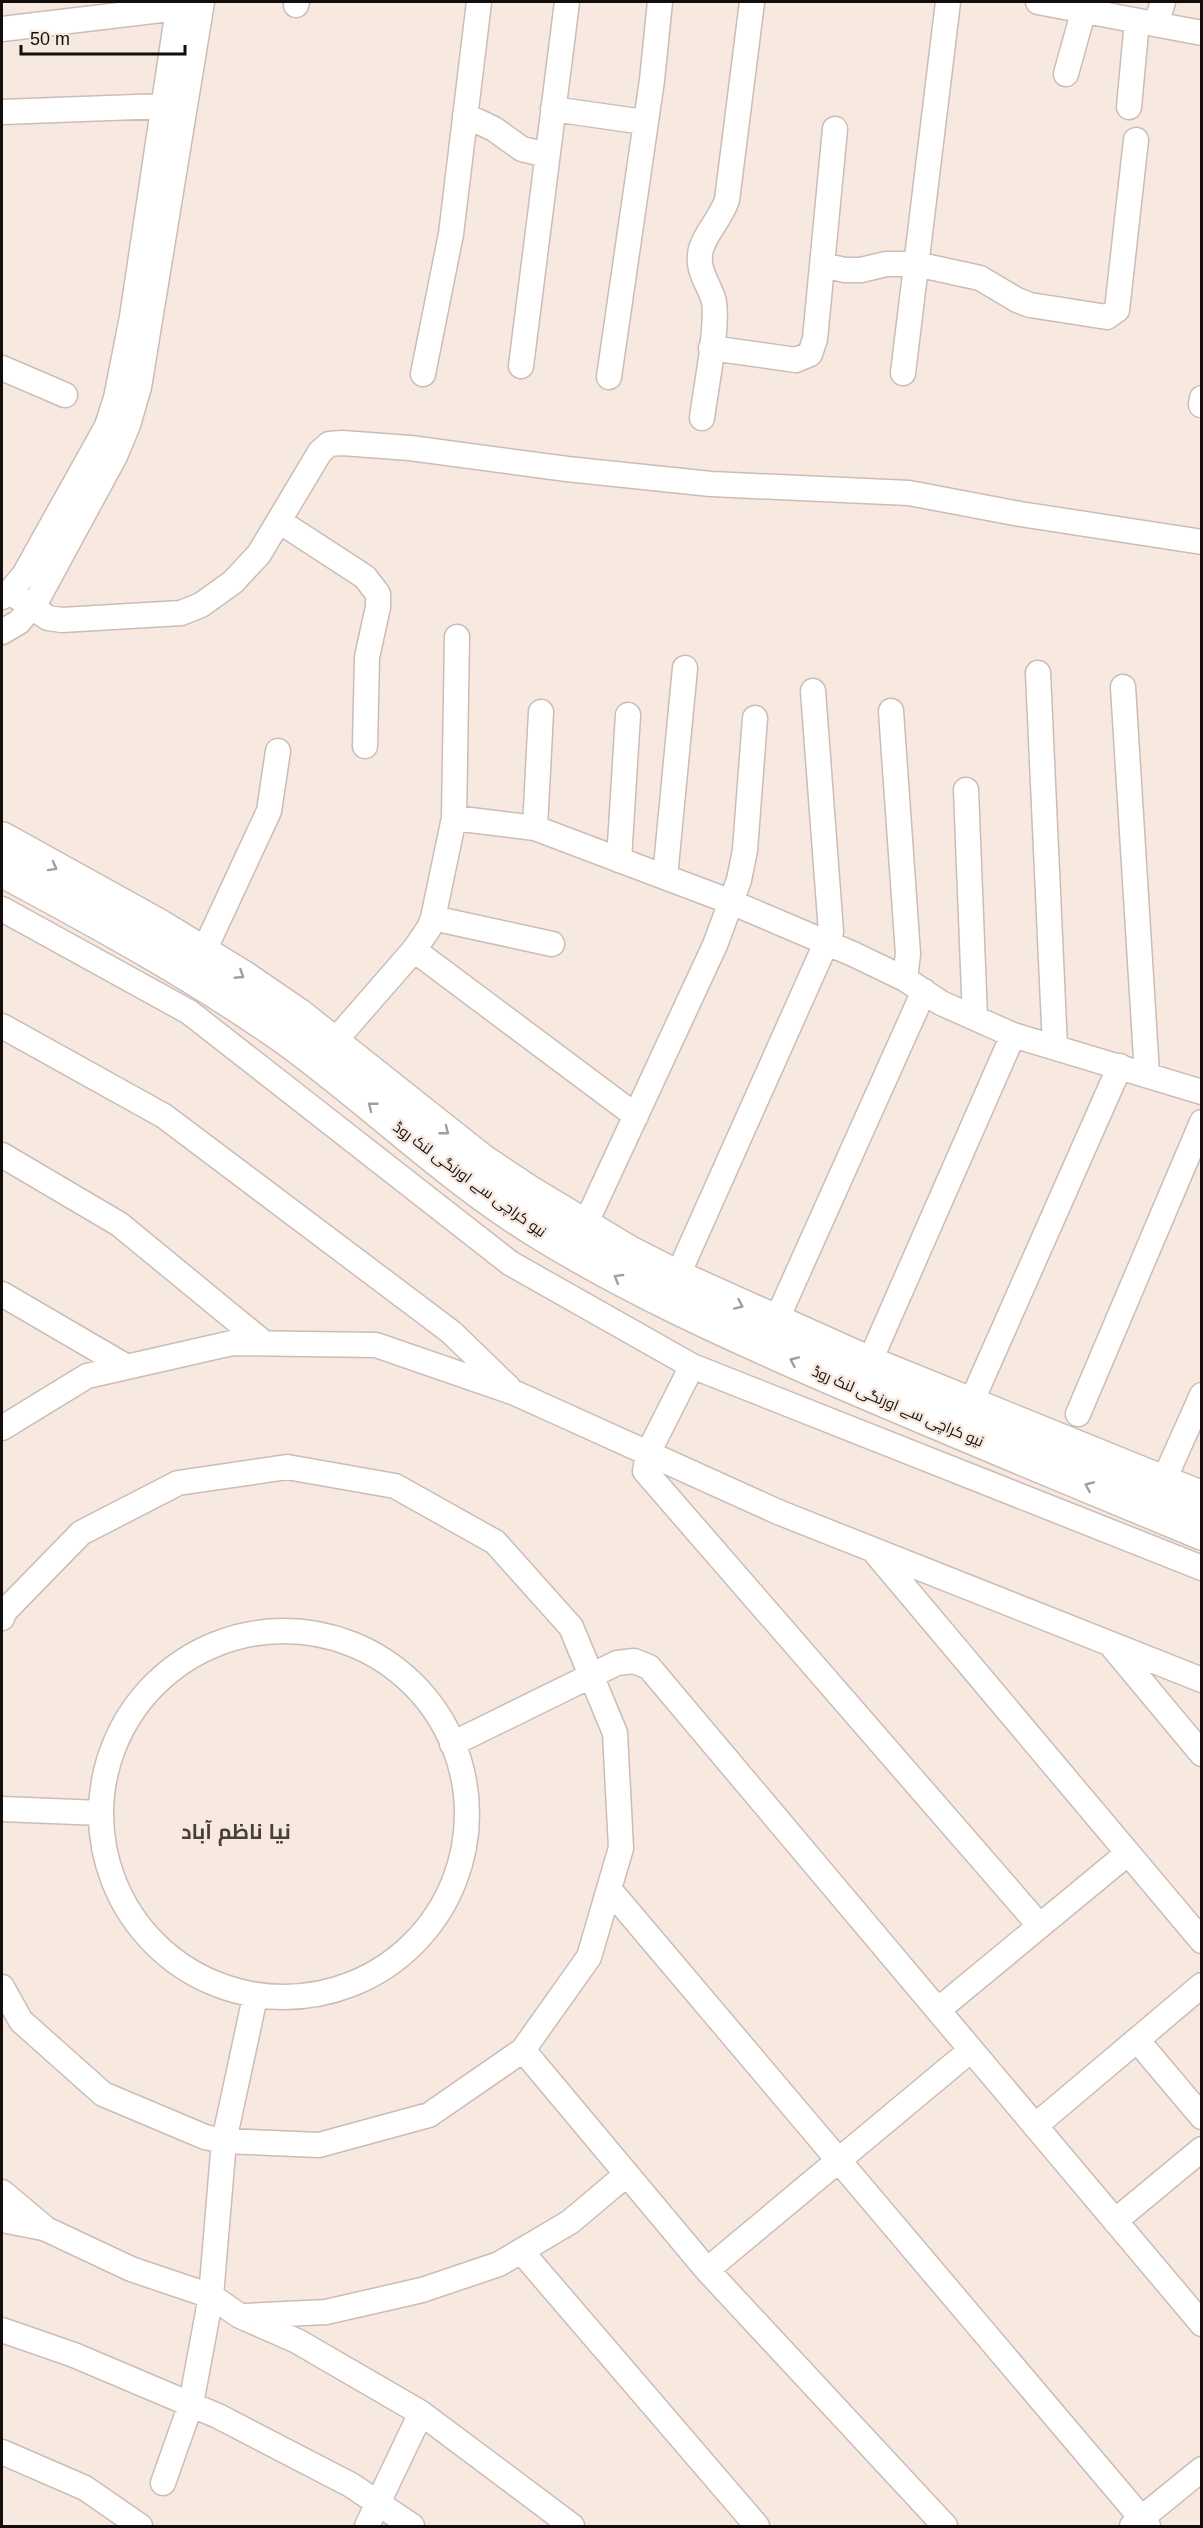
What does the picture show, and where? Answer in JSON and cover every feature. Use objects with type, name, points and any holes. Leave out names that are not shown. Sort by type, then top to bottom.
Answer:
[{"type":"street","points":[[2,632],[19,622],[31,608],[115,456],[128,425],[139,387],[202,2]]},
{"type":"street","points":[[423,374],[451,234],[479,2]]},
{"type":"street","points":[[521,366],[567,2]]},
{"type":"street","points":[[609,377],[644,122],[652,80],[660,2]]},
{"type":"street","points":[[702,418],[715,316],[713,298],[703,280],[700,266],[701,250],[707,236],[721,216],[727,200],[752,2]]},
{"type":"street","points":[[903,373],[948,2]]},
{"type":"street","points":[[1038,2],[1085,6],[1147,23],[1202,33]]},
{"type":"street","points":[[1129,106],[1147,23],[1163,2]]},
{"type":"street","points":[[2,29],[178,5],[132,317],[116,398],[107,426],[24,575],[6,595],[48,618],[62,620],[181,613],[201,605],[232,582],[259,554],[320,452],[329,444],[342,442],[411,448],[567,469],[711,484],[909,493],[1020,514],[1202,542]]},
{"type":"street","points":[[1066,74],[1085,6]]},
{"type":"street","points":[[2,112],[163,106]]},
{"type":"street","points":[[553,109],[644,122]]},
{"type":"street","points":[[465,115],[494,129],[522,149],[547,155]]},
{"type":"street","points":[[711,348],[796,360],[810,354],[815,339],[835,129]]},
{"type":"street","points":[[822,265],[845,270],[861,270],[886,264],[916,264],[980,278],[1030,305],[1107,317],[1117,310],[1136,140]]},
{"type":"street","points":[[2,368],[65,395]]},
{"type":"street","points":[[279,520],[365,577],[378,594],[378,607],[367,657],[365,746]]},
{"type":"street","points":[[333,1043],[414,950],[433,918],[454,818],[457,637]]},
{"type":"street","points":[[665,877],[685,668]]},
{"type":"street","points":[[1038,673],[1055,1047]]},
{"type":"street","points":[[1123,687],[1147,1074]]},
{"type":"street","points":[[677,1277],[831,932],[813,691]]},
{"type":"street","points":[[776,1321],[914,985],[908,954],[891,711]]},
{"type":"street","points":[[535,828],[541,712]]},
{"type":"street","points":[[619,860],[628,715]]},
{"type":"street","points":[[584,1227],[715,945],[739,880],[745,850],[755,718]]},
{"type":"street","points":[[203,953],[269,811],[278,751]]},
{"type":"street","points":[[966,790],[975,1018]]},
{"type":"street","points":[[454,818],[535,828],[731,902],[828,943],[914,985],[941,1003],[1013,1035],[1202,1092]]},
{"type":"street","name":"نیو کراچی سے اورنگی لنک روڈ","points":[[2,839],[203,953],[269,995],[482,1161],[584,1227],[677,1277],[703,1305],[916,1415],[1139,1484],[1202,1498]]},
{"type":"street","name":"نیو کراچی سے اورنگی لنک روڈ","points":[[2,870],[122,935],[214,990],[290,1042],[468,1182],[531,1227],[624,1282],[703,1305],[776,1321],[970,1405],[1139,1484],[1202,1533]]},
{"type":"street","points":[[2,909],[189,1012],[510,1263],[692,1366],[1202,1568]]},
{"type":"street","points":[[433,918],[552,944]]},
{"type":"street","points":[[414,950],[636,1116]]},
{"type":"street","points":[[2,1026],[164,1116],[451,1332],[515,1393]]},
{"type":"street","points":[[869,1363],[1013,1035]]},
{"type":"street","points":[[970,1405],[1120,1066]]},
{"type":"street","points":[[1078,1414],[1202,1122]]},
{"type":"street","points":[[2,1155],[119,1224],[264,1343]]},
{"type":"street","points":[[2,1294],[127,1367]]},
{"type":"street","points":[[2,1428],[87,1376],[232,1343],[376,1345],[515,1393],[778,1512],[1202,1680]]},
{"type":"street","points":[[692,1366],[648,1453],[645,1471],[1040,1926]]},
{"type":"street","points":[[1139,1484],[1202,1395]]},
{"type":"street","points":[[2,1618],[5,1611],[81,1533],[178,1483],[287,1467],[395,1486],[495,1542],[571,1628],[615,1733],[621,1848],[589,1957],[523,2050],[429,2115],[319,2145],[224,2141],[205,2137],[104,2094],[21,2021],[2,1987]]},
{"type":"street","points":[[872,1549],[1202,1941]]},
{"type":"street","points":[[284,1629],[345,1640],[399,1670],[440,1715],[452,1744],[464,1772],[468,1832],[453,1891],[420,1941],[372,1978],[315,1997],[255,1997],[198,1978],[150,1941],[116,1891],[100,1831],[104,1770],[128,1714],[169,1668],[223,1639],[284,1629]]},
{"type":"street","points":[[1109,1643],[1202,1754]]},
{"type":"street","points":[[452,1744],[617,1663],[634,1661],[649,1667],[1202,2324]]},
{"type":"street","points":[[2,1809],[101,1813]]},
{"type":"street","points":[[938,2010],[1128,1853]]},
{"type":"street","points":[[609,1889],[1141,2524],[1202,2469]]},
{"type":"street","points":[[1035,2126],[1202,1985]]},
{"type":"street","points":[[163,2483],[190,2404],[211,2296],[224,2141],[255,1997]]},
{"type":"street","points":[[1137,2040],[1202,2117]]},
{"type":"street","points":[[523,2050],[707,2270],[945,2526]]},
{"type":"street","points":[[707,2270],[971,2050]]},
{"type":"street","points":[[1115,2221],[1202,2149]]},
{"type":"street","points":[[240,2316],[326,2312],[422,2290],[499,2264],[570,2222],[627,2174]]},
{"type":"street","points":[[2,2192],[46,2229]]},
{"type":"street","points":[[2,2220],[46,2229],[130,2269],[211,2296],[240,2316],[297,2341],[421,2413],[572,2526]]},
{"type":"street","points":[[520,2251],[757,2526]]},
{"type":"street","points":[[2,2330],[74,2355],[218,2416],[351,2485],[412,2526]]},
{"type":"street","points":[[367,2526],[421,2413]]},
{"type":"street","points":[[2,2452],[85,2488],[140,2526]]},
{"type":"district","name":"نیا ناظم آباد","points":[[236,1831]]}]
